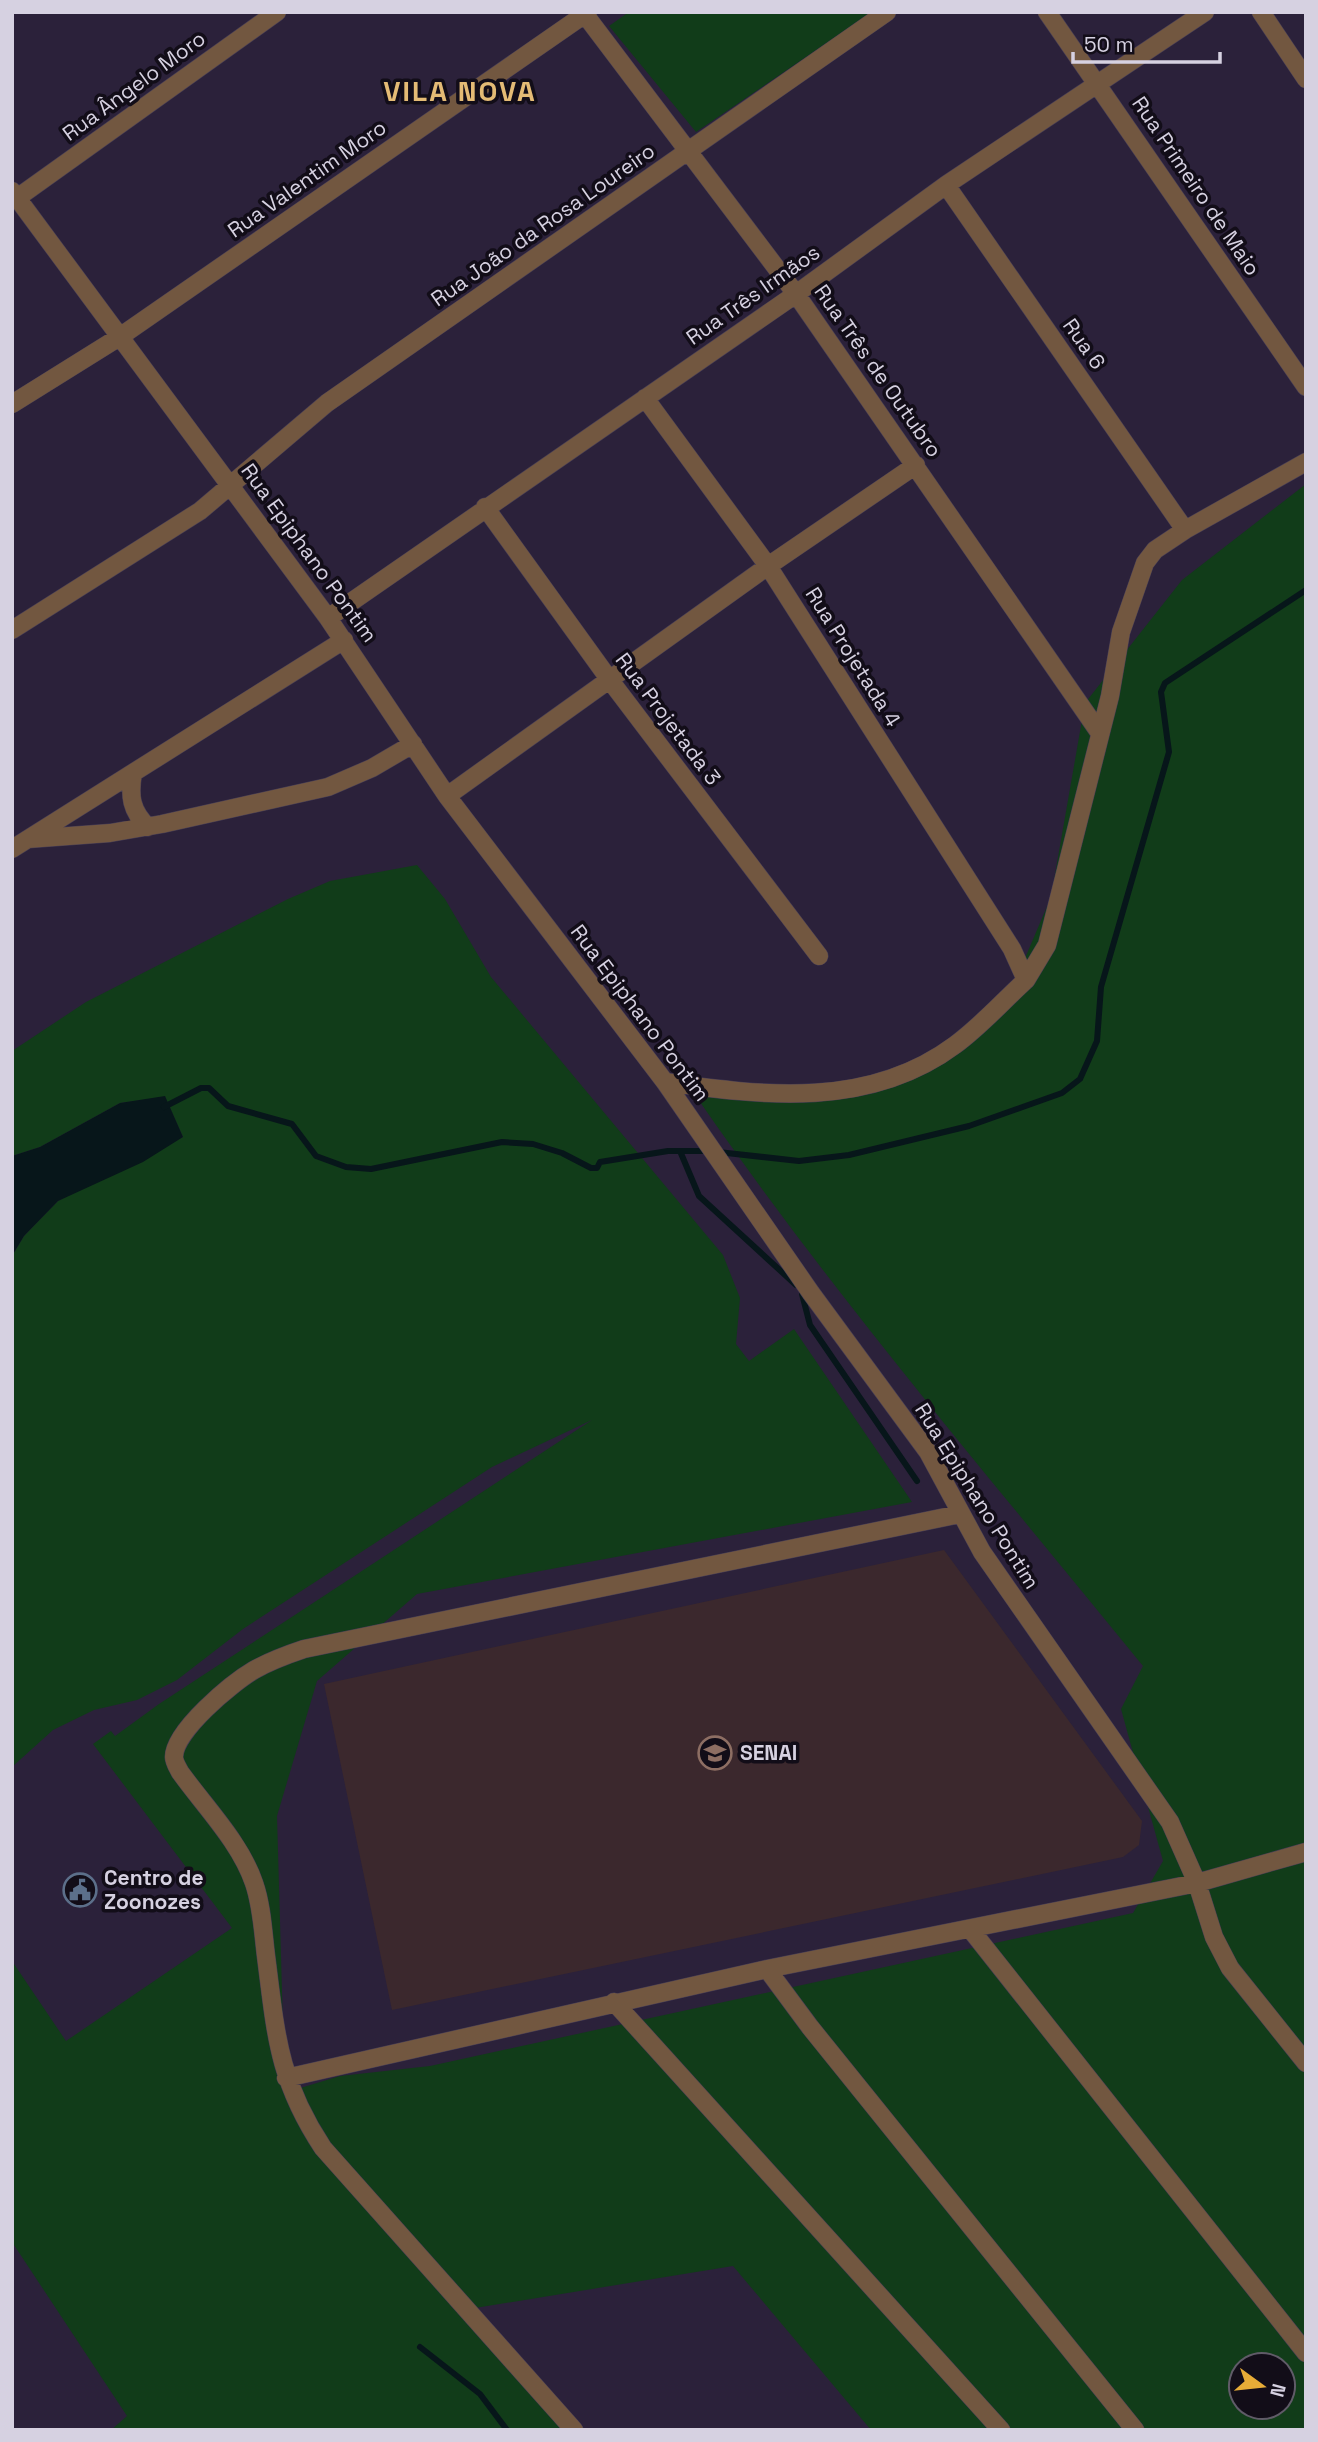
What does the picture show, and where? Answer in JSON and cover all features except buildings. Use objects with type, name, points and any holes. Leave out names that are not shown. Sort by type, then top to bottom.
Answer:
[{"type":"street","name":"Rua Ângelo Moro","points":[[15,194],[277,12]]},
{"type":"street","name":"Rua João da Rosa Loureiro","points":[[12,629],[200,511],[327,404],[887,12]]},
{"type":"street","name":"Rua Primeiro de Maio","points":[[1047,12],[1306,387]]},
{"type":"street","name":"Rua Três Irmãos","points":[[328,618],[796,294],[946,185],[1099,86],[1205,12]]},
{"type":"street","points":[[1261,12],[1306,79]]},
{"type":"street","name":"Rua Três de Outubro","points":[[585,13],[796,294],[1099,732]]},
{"type":"street","name":"Rua Valentim Moro","points":[[12,404],[121,335],[585,13]]},
{"type":"street","name":"Rua 6","points":[[946,185],[1185,530]]},
{"type":"street","name":"Rua Epiphano Pontim","points":[[15,194],[344,640],[447,796],[665,1082],[811,1293],[929,1452],[982,1552],[1170,1822],[1197,1883],[1214,1937],[1230,1968],[1306,2063]]},
{"type":"street","name":"Rua Projetada 4","points":[[645,398],[768,566],[1012,949],[1027,980]]},
{"type":"street","points":[[665,1082],[742,1093],[837,1093],[878,1083],[955,1046],[1027,980],[1047,945],[1110,696],[1121,632],[1139,575],[1155,550],[1185,530],[1306,462]]},
{"type":"street","points":[[447,796],[768,566],[916,465]]},
{"type":"street","name":"Rua Projetada 3","points":[[485,507],[609,680],[820,956]]},
{"type":"street","points":[[12,849],[344,640]]},
{"type":"street","points":[[28,839],[110,833],[148,827],[328,787],[372,768],[413,744]]},
{"type":"street","points":[[133,773],[131,802],[137,817],[148,827]]},
{"type":"street","points":[[574,2430],[323,2148],[303,2117],[286,2078],[276,2037],[254,1882],[241,1855],[180,1772],[173,1759],[177,1744],[191,1723],[250,1672],[275,1659],[304,1649],[960,1514]]},
{"type":"street","points":[[286,2078],[768,1969],[1197,1883],[1306,1852]]},
{"type":"street","points":[[971,1930],[1306,2353]]},
{"type":"street","points":[[768,1969],[810,2027],[1135,2430]]},
{"type":"street","points":[[614,2002],[1001,2430]]},
{"type":"shaded area","points":[[165,1096],[183,1137],[143,1162],[58,1201],[24,1236],[12,1256],[12,1156],[40,1147],[120,1103]]},
{"type":"shaded area","name":"SENAI","points":[[944,1550],[1142,1821],[1139,1845],[1123,1857],[392,2010],[324,1684]]},
{"type":"green space","points":[[629,12],[872,12],[696,132],[609,26]]},
{"type":"green space","points":[[1306,484],[1306,2430],[871,2430],[733,2266],[463,2310],[572,2430],[111,2430],[127,2416],[12,2242],[12,1961],[66,2041],[232,1928],[93,1744],[111,1731],[115,1736],[159,1704],[592,1420],[492,1467],[243,1629],[177,1680],[137,1700],[94,1710],[53,1730],[12,1767],[12,1256],[24,1236],[58,1201],[183,1137],[165,1097],[120,1103],[40,1147],[12,1156],[12,1051],[86,1002],[288,899],[330,881],[417,865],[445,899],[491,977],[723,1255],[740,1298],[736,1344],[749,1361],[794,1329],[912,1502],[417,1594],[317,1681],[277,1816],[283,2027],[297,2089],[340,2076],[430,2066],[1133,1913],[1163,1861],[1121,1709],[1143,1666],[900,1369],[726,1140],[672,1061],[726,1098],[809,1095],[921,1070],[1017,977],[1051,897],[1085,703],[1182,580]]},
{"type":"waterway","points":[[718,1152],[799,1161],[849,1155],[969,1126],[1062,1093],[1080,1079],[1097,1041],[1101,987],[1169,752],[1161,692],[1165,683],[1306,590]]},
{"type":"waterway","points":[[164,1107],[201,1088],[209,1088],[228,1106],[292,1124],[316,1156],[346,1167],[371,1169],[502,1142],[533,1144],[562,1153],[591,1168],[597,1168],[600,1162],[668,1151],[707,1151]]},
{"type":"waterway","points":[[680,1151],[699,1196],[796,1285]]},
{"type":"waterway","points":[[802,1294],[810,1325],[917,1481]]},
{"type":"waterway","points":[[420,2347],[480,2394],[507,2430]]},
{"type":"place","name":"SENAI","points":[[715,1753]]},
{"type":"place","name":"Centro de Zoonozes","points":[[80,1890]]},
{"type":"district","name":"VILA NOVA","points":[[460,91]]}]
